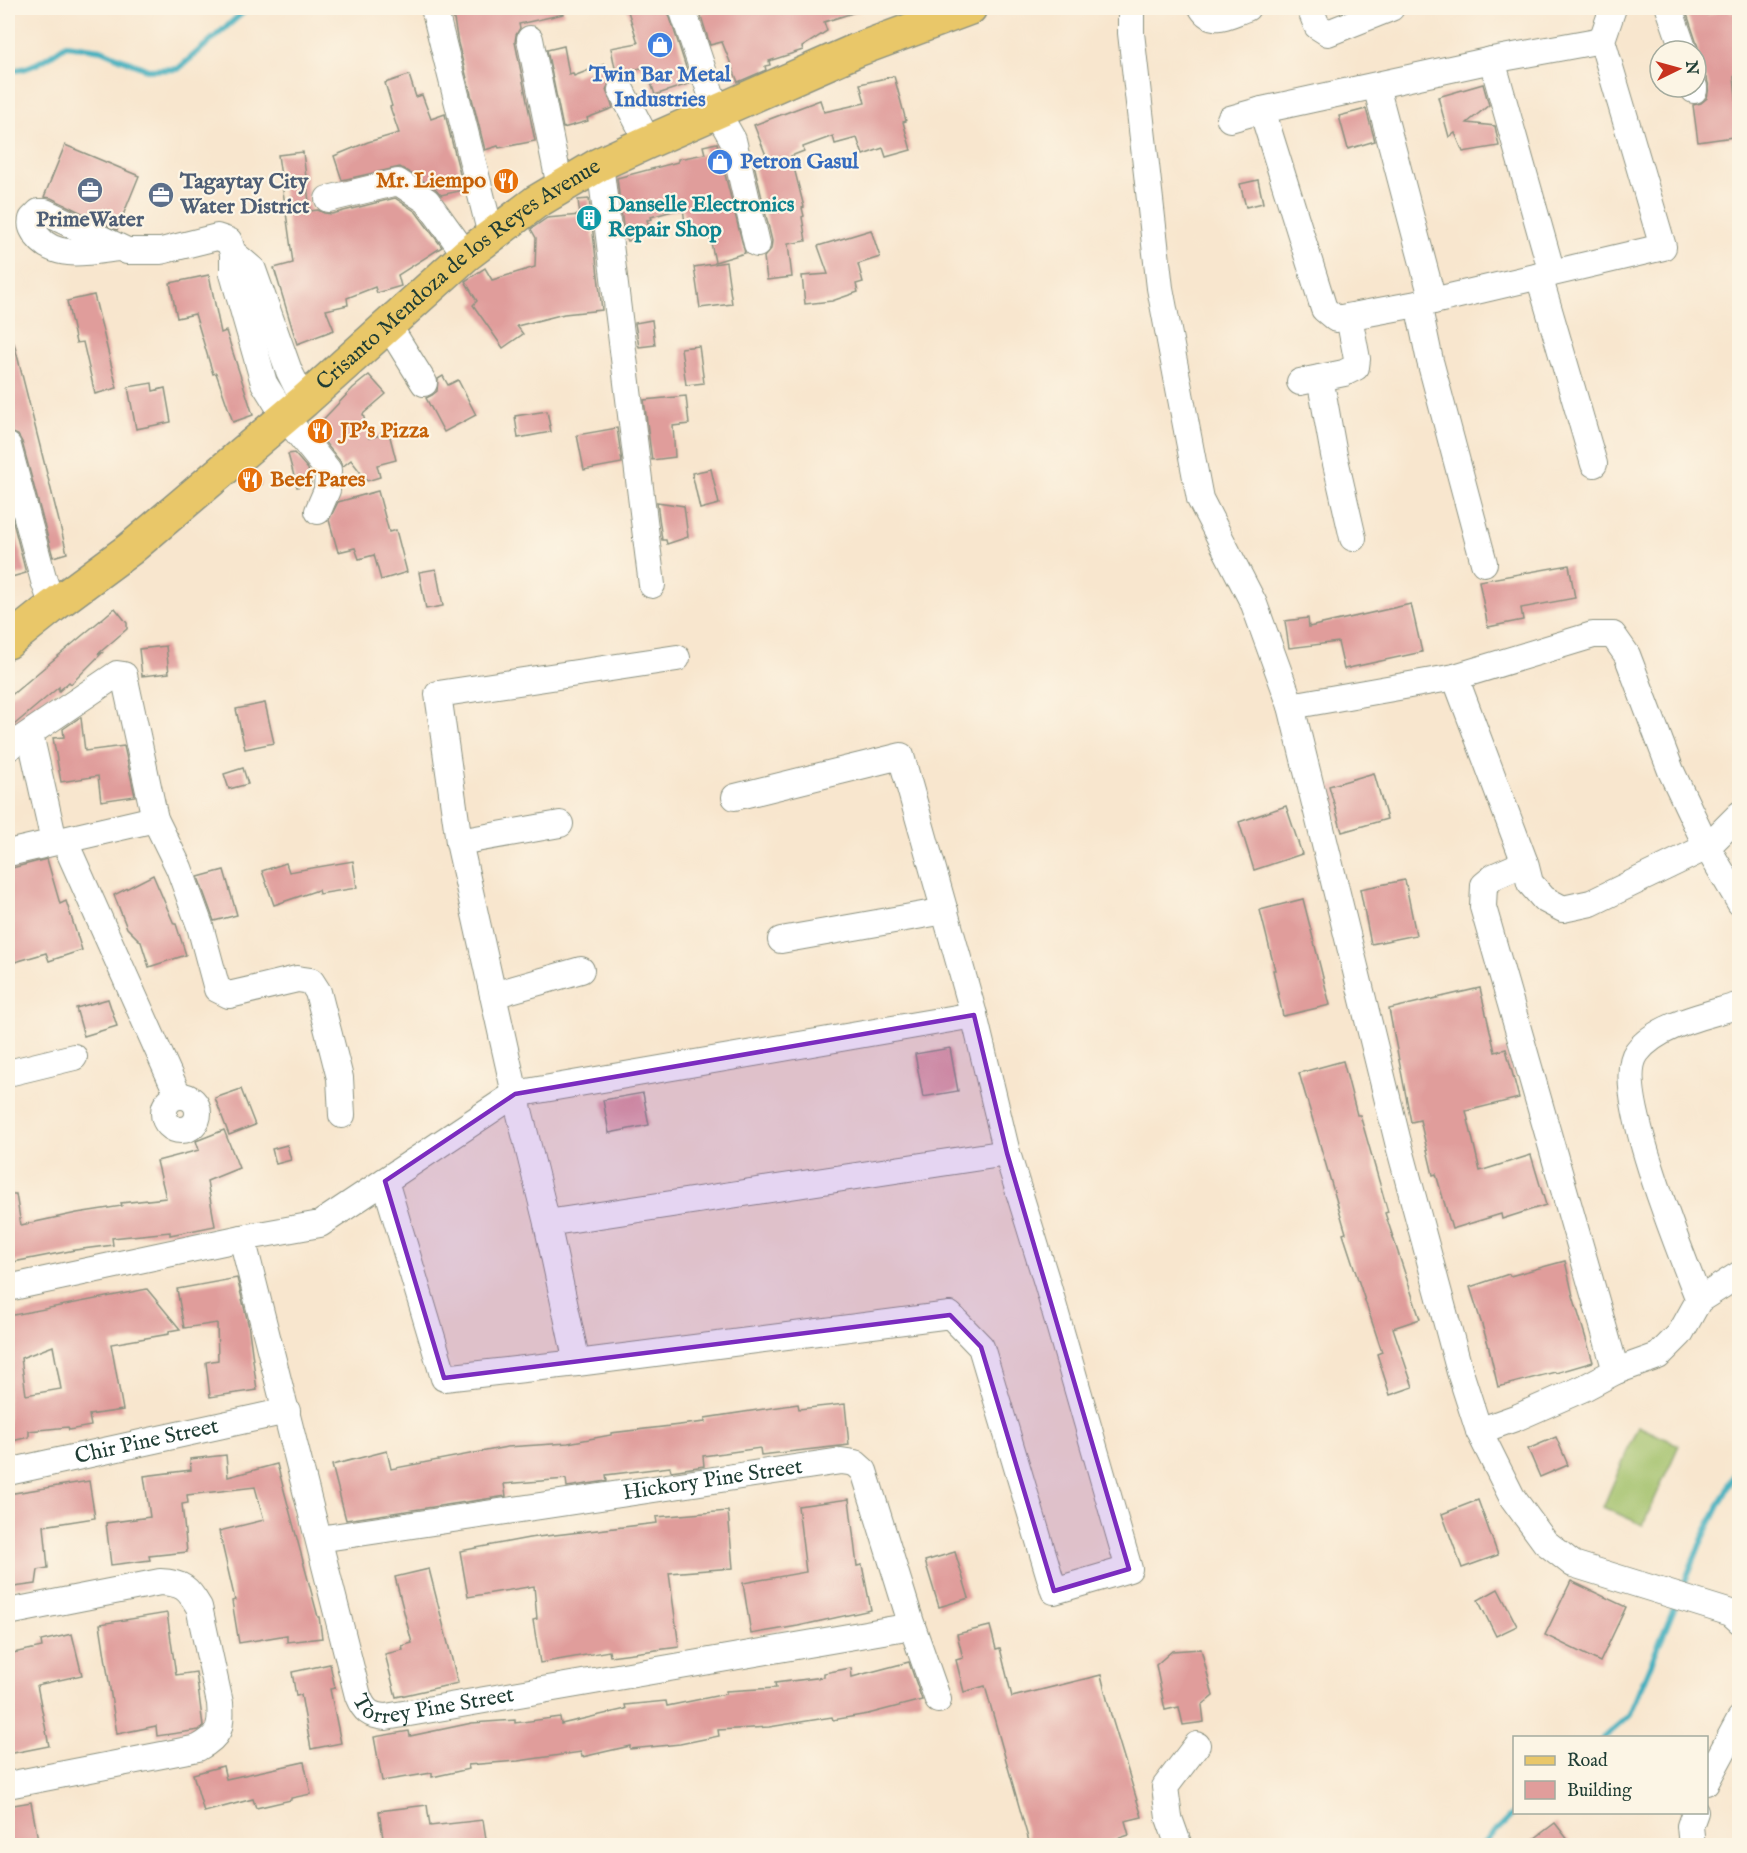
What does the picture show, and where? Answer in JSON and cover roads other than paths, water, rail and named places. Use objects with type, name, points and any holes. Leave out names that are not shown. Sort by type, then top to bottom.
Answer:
[{"type":"main road","name":"Crisanto Mendoza de los Reyes Avenue","points":[[9,638],[130,549],[294,409],[479,245],[560,187],[600,164],[648,142],[857,51],[970,8]]},
{"type":"street","points":[[434,8],[479,245]]},
{"type":"street","points":[[682,8],[717,112],[733,140],[757,244]]},
{"type":"street","points":[[1112,8],[1131,33]]},
{"type":"street","points":[[1131,8],[1131,33],[1160,288],[1200,500],[1254,604],[1291,706],[1398,1143],[1460,1372],[1479,1431],[1512,1497],[1545,1542],[1573,1564],[1706,1604],[1731,1613],[1740,1621]]},
{"type":"street","points":[[1202,8],[1208,16],[1217,19],[1247,8]]},
{"type":"street","points":[[1310,8],[1317,27],[1328,33],[1391,8]]},
{"type":"street","points":[[1262,110],[1324,309],[1336,319],[1425,303],[1664,247],[1602,40],[1613,8]]},
{"type":"street","points":[[1668,8],[1680,39]]},
{"type":"street","points":[[530,39],[560,187]]},
{"type":"street","points":[[1230,119],[1492,60],[1602,40]]},
{"type":"street","points":[[1492,60],[1594,464]]},
{"type":"street","points":[[1376,86],[1425,303],[1430,362],[1484,562]]},
{"type":"street","points":[[621,90],[648,142]]},
{"type":"street","points":[[600,164],[652,585]]},
{"type":"street","points":[[328,199],[398,182],[427,201],[479,245]]},
{"type":"street","points":[[118,248],[127,251],[161,251],[217,237],[229,241],[233,253],[253,270],[290,371],[294,409],[328,470],[327,490],[318,511]]},
{"type":"street","points":[[1349,317],[1357,359],[1356,367],[1344,373],[1310,380],[1334,455],[1353,538]]},
{"type":"street","points":[[388,325],[424,382]]},
{"type":"street","points":[[8,446],[44,581],[53,606]]},
{"type":"street","points":[[1291,706],[1455,677],[1593,635],[1612,635],[1627,655],[1671,771],[1707,847],[1740,903]]},
{"type":"street","points":[[577,1363],[459,842],[438,694],[677,658]]},
{"type":"street","points":[[8,748],[117,674],[124,675],[155,819],[179,868],[200,926],[217,989],[229,995],[297,979],[312,981],[318,992],[340,1078],[342,1115]]},
{"type":"street","points":[[1455,677],[1525,863],[1530,883],[1544,899],[1563,909],[1591,903],[1707,847],[1740,814]]},
{"type":"street","points":[[30,734],[59,840],[178,1095]]},
{"type":"street","points":[[386,1181],[444,1378],[950,1315],[981,1347],[1054,1591],[1129,1569],[1007,1153],[974,1014],[902,756],[735,797]]},
{"type":"street","points":[[8,853],[155,819]]},
{"type":"street","points":[[459,842],[560,824]]},
{"type":"street","points":[[1525,863],[1495,876],[1484,885],[1483,907],[1616,1371]]},
{"type":"street","points":[[781,940],[945,911]]},
{"type":"street","points":[[493,995],[581,970]]},
{"type":"street","points":[[1699,1300],[1656,1184],[1634,1103],[1630,1075],[1635,1053],[1651,1038],[1683,1022],[1740,1005]]},
{"type":"street","points":[[8,1288],[242,1238],[320,1224],[515,1094],[974,1014]]},
{"type":"street","points":[[8,1073],[74,1057]]},
{"type":"street","points":[[547,1223],[1007,1153]]},
{"type":"street","name":"Torrey Pine Street","points":[[242,1238],[358,1696],[368,1713],[377,1717],[386,1717],[912,1626]]},
{"type":"street","points":[[1479,1431],[1518,1417],[1616,1371],[1658,1356],[1680,1334],[1699,1300],[1740,1274]]},
{"type":"street","name":"Chir Pine Street","points":[[8,1472],[287,1412]]},
{"type":"street","name":"Hickory Pine Street","points":[[319,1539],[841,1461],[855,1463],[864,1471],[912,1626],[938,1700]]},
{"type":"street","points":[[8,1612],[160,1582],[174,1583],[184,1587],[192,1593],[199,1607],[220,1703],[221,1718],[219,1729],[211,1741],[198,1748],[8,1785]]},
{"type":"street","points":[[1708,1780],[1740,1719]]},
{"type":"street","points":[[1179,1845],[1169,1818],[1165,1787],[1197,1745]]},
{"type":"street","points":[[1692,1845],[1690,1826],[1694,1814]]},
{"type":"waterway","points":[[8,70],[31,66],[66,45],[101,50],[148,70],[178,69],[248,8]]},
{"type":"waterway","points":[[1681,1591],[1700,1544],[1740,1463]]},
{"type":"waterway","points":[[1605,1736],[1629,1716],[1677,1601]]},
{"type":"waterway","points":[[1481,1846],[1513,1814]]},
{"type":"place","name":"Twin Bar Metal Industries","points":[[660,45]]},
{"type":"place","name":"Petron Gasul","points":[[720,162]]},
{"type":"place","name":"Mr. Liempo","points":[[506,181]]},
{"type":"place","name":"PrimeWater","points":[[90,190]]},
{"type":"place","name":"Tagaytay City Water District","points":[[161,195]]},
{"type":"place","name":"Danselle Electronics Repair Shop","points":[[589,218]]},
{"type":"place","name":"JP's Pizza","points":[[320,431]]},
{"type":"place","name":"Beef Pares","points":[[250,480]]}]
